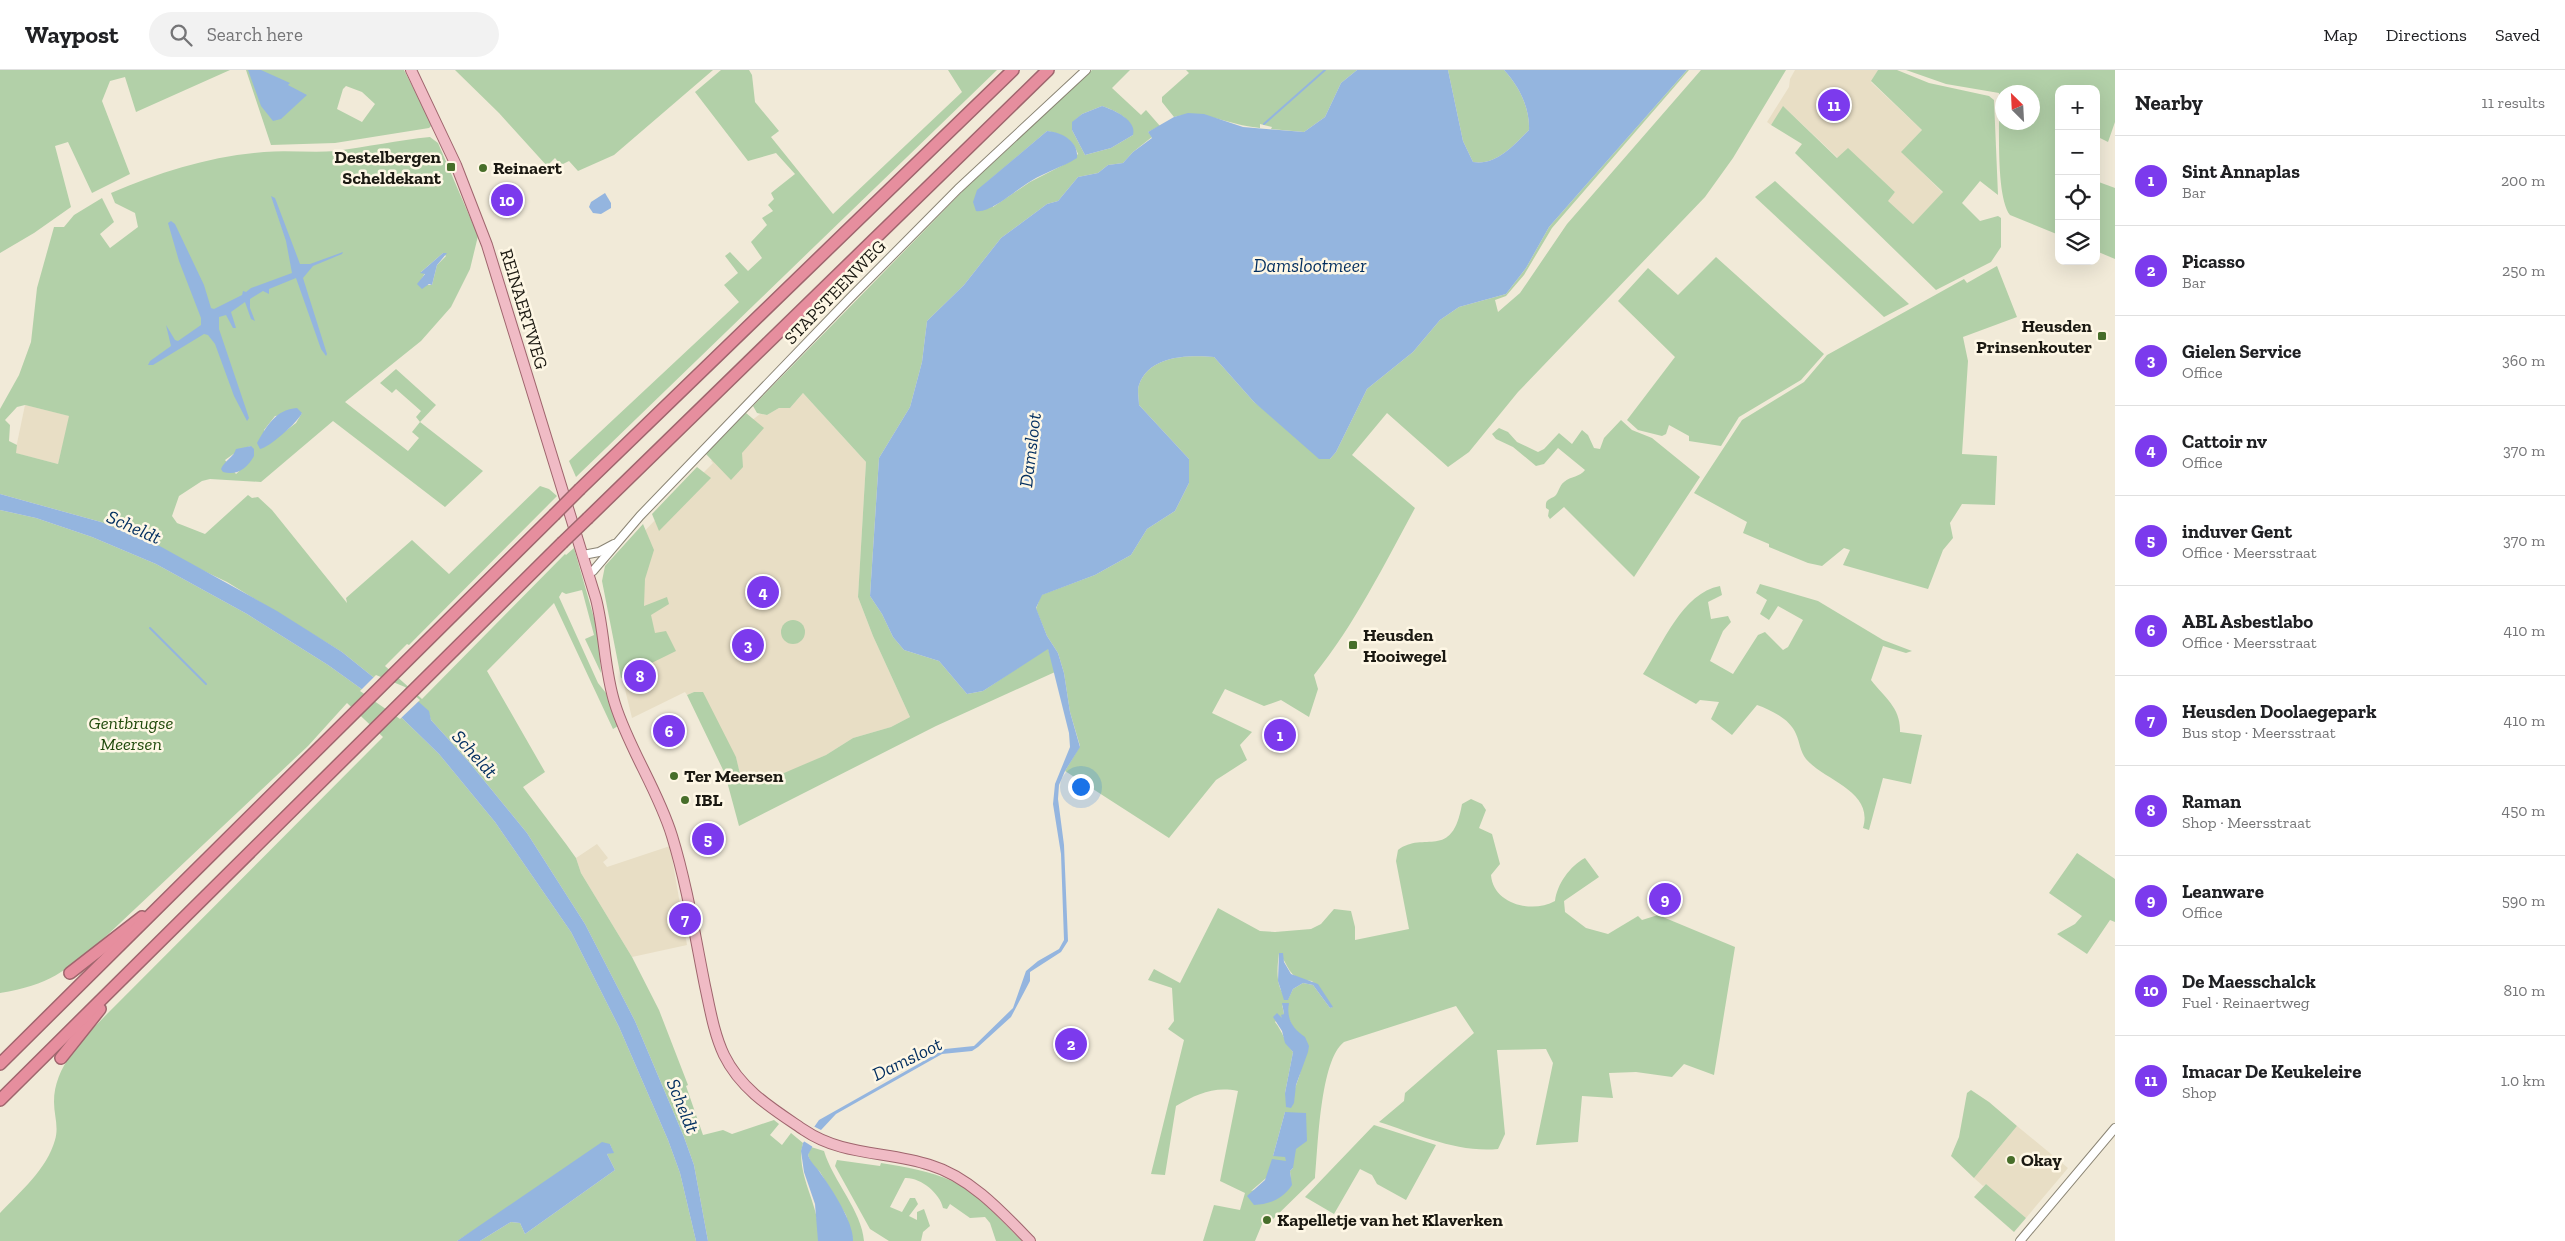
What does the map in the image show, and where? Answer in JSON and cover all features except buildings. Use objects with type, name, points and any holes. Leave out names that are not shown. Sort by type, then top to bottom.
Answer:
[{"type":"highway","points":[[0,1064],[580,489],[1013,70]]},
{"type":"highway","points":[[0,1100],[562,543],[1048,70]]},
{"type":"highway","points":[[70,973],[129,925],[160,905]]},
{"type":"highway","points":[[61,1058],[92,1021],[117,985]]},
{"type":"main road","name":"REINAERTWEG","points":[[411,70],[458,168],[487,244],[601,617],[610,684],[615,704],[657,794],[672,836],[713,1020],[724,1055],[749,1090],[819,1140],[838,1148],[915,1161],[952,1174],[989,1202],[1030,1241]]},
{"type":"street","name":"STAPSTEENWEG","points":[[614,544],[598,552],[586,564],[593,571],[614,544],[856,291],[958,189],[1086,70]]},
{"type":"street","points":[[2020,1241],[2115,1128]]},
{"type":"shaded area","points":[[1795,70],[1878,70],[1871,82],[1922,130],[1902,152],[1943,193],[1913,224],[1887,201],[1895,192],[1848,149],[1838,158],[1784,107],[1771,125],[1767,122],[1789,87],[1790,79]]},
{"type":"shaded area","points":[[803,393],[866,462],[858,597],[873,636],[910,717],[891,727],[853,738],[826,755],[791,771],[764,779],[751,780],[740,775],[736,757],[694,692],[687,695],[685,692],[632,718],[623,681],[615,562],[700,473],[703,473],[713,463],[711,461],[746,425],[760,414],[767,415],[779,408],[790,408]]},
{"type":"shaded area","points":[[25,405],[70,416],[58,464],[15,453]]},
{"type":"shaded area","points":[[597,844],[608,858],[603,862],[607,867],[670,846],[687,945],[632,957],[581,873],[576,858]]},
{"type":"shaded area","points":[[2017,1126],[2068,1168],[2026,1218],[1986,1184],[1983,1186],[1974,1178]]},
{"type":"green space","points":[[0,70],[230,70],[136,112],[125,77],[110,81],[102,101],[130,174],[92,193],[68,142],[55,146],[71,207],[34,233],[0,253]]},
{"type":"green space","points":[[246,70],[404,70],[432,125],[429,128],[335,143],[271,145]],"holes":[[[346,86],[362,92],[375,104],[362,122],[337,109],[343,89]]]},
{"type":"green space","points":[[455,70],[713,70],[614,155],[578,171],[569,161],[561,165],[555,158],[547,166],[499,113]]},
{"type":"green space","points":[[721,70],[749,70],[752,75],[755,102],[779,131],[771,137],[833,214],[962,92],[948,70],[997,70],[576,477],[569,461],[739,302],[724,285],[738,273],[725,256],[730,252],[748,271],[762,258],[751,242],[767,225],[762,218],[773,211],[768,205],[774,199],[771,193],[795,174],[776,153],[748,161],[695,92]]},
{"type":"green space","points":[[1092,70],[1130,70],[1112,88],[1141,115],[1146,110],[1160,126],[1148,132],[1152,137],[1133,152],[1123,163],[1108,165],[1098,173],[1078,177],[1058,201],[1047,204],[1001,238],[964,285],[927,321],[922,362],[910,407],[879,458],[870,596],[882,614],[893,637],[904,650],[939,661],[967,694],[983,691],[1048,648],[1055,672],[936,726],[739,826],[725,774],[687,695],[694,692],[703,692],[736,757],[740,774],[751,780],[777,776],[826,755],[853,738],[891,727],[910,717],[873,636],[858,597],[866,462],[803,393],[790,408],[779,408],[767,415],[757,413],[753,406],[964,190]],"holes":[[[1102,106],[1123,116],[1130,124],[1133,135],[1111,148],[1085,155],[1072,130],[1073,122],[1082,114]],[[1047,131],[1066,138],[1073,144],[1078,154],[1069,162],[1030,182],[993,207],[986,183]]]},
{"type":"green space","points":[[1186,70],[1357,70],[1341,83],[1325,117],[1304,132],[1271,129],[1272,127],[1260,124],[1260,128],[1249,127],[1206,116],[1185,115],[1174,117],[1162,102],[1162,97],[1189,73]]},
{"type":"green space","points":[[1448,70],[1504,70],[1522,98],[1528,114],[1529,130],[1511,148],[1497,158],[1489,161],[1473,162],[1463,141]]},
{"type":"green space","points":[[1689,70],[1552,228],[1524,275],[1506,296],[1495,300],[1498,312],[1520,293],[1567,224],[1701,70],[1786,70],[1733,158],[1705,197],[1518,392],[1469,452],[1448,467],[1387,413],[1352,455],[1415,508],[1356,615],[1314,675],[1318,689],[1309,717],[1281,700],[1264,706],[1225,689],[1212,713],[1252,732],[1240,745],[1247,760],[1216,780],[1169,838],[1065,771],[1080,746],[1070,712],[1064,673],[1058,653],[1047,636],[1036,609],[1041,595],[1095,575],[1131,555],[1147,529],[1175,511],[1189,483],[1189,459],[1139,405],[1138,387],[1144,375],[1161,362],[1171,359],[1193,356],[1214,357],[1254,402],[1330,459],[1336,452],[1367,389],[1413,352],[1440,320],[1459,307],[1506,294],[1526,268],[1549,227]]},
{"type":"green space","points":[[1878,70],[1897,70],[1929,83],[1989,96],[1994,100],[1998,195],[1980,181],[1962,203],[1980,221],[1998,216],[2001,218],[2001,247],[1991,262],[1936,290],[1795,153],[1802,144],[1771,125],[1783,106],[1837,158],[1848,148],[1895,192],[1888,201],[1913,224],[1943,192],[1901,152],[1922,130],[1871,81]]},
{"type":"green space","points":[[1906,70],[2115,70],[2115,122],[2108,142],[2100,138],[2100,85],[2055,85],[2055,233],[2010,215],[2005,205],[2000,175],[1999,130],[2040,130],[2040,85],[1995,85],[1995,92],[1946,84]]},
{"type":"green space","points":[[430,137],[438,143],[478,236],[470,269],[451,307],[421,341],[345,402],[408,451],[419,438],[412,432],[420,422],[483,471],[445,507],[333,421],[261,482],[210,479],[202,481],[179,496],[172,516],[177,523],[205,534],[248,495],[252,498],[258,497],[272,510],[347,603],[346,598],[412,540],[449,574],[540,486],[549,489],[557,496],[409,645],[407,644],[385,666],[422,699],[565,554],[574,548],[598,632],[601,673],[585,639],[594,635],[582,590],[566,594],[562,592],[559,597],[598,683],[606,693],[618,726],[613,729],[554,603],[487,671],[545,772],[523,787],[576,858],[581,873],[632,957],[659,1010],[688,1085],[686,1086],[703,1135],[723,1130],[732,1134],[774,1120],[779,1124],[770,1135],[782,1145],[791,1133],[803,1143],[802,1167],[816,1216],[818,1241],[708,1241],[694,1165],[684,1137],[635,1021],[585,924],[527,833],[469,762],[431,720],[429,714],[404,689],[373,677],[342,652],[227,582],[101,522],[0,494],[0,409],[19,375],[31,342],[37,288],[54,227],[64,227],[74,215],[102,198],[114,222],[100,234],[110,248],[138,227],[135,213],[115,203],[111,193],[148,178],[224,157],[273,151],[336,151]],"holes":[[[443,253],[446,256],[437,265],[432,285],[427,285],[421,280],[425,273],[421,272]],[[25,405],[69,416],[58,464],[16,453],[17,445],[9,441],[10,425],[5,420],[17,407]],[[302,413],[296,423],[271,442],[264,430],[275,416]],[[251,446],[251,460],[236,474],[225,460],[239,450]]]},
{"type":"green space","points":[[1775,181],[1909,304],[1884,317],[1755,197]]},
{"type":"green space","points":[[2100,182],[2115,188],[2115,259],[2100,253]]},
{"type":"green space","points":[[1716,257],[1824,354],[1801,380],[1739,417],[1721,446],[1689,441],[1689,436],[1669,425],[1666,434],[1662,436],[1638,430],[1627,420],[1675,357],[1618,301],[1648,268],[1678,295]]},
{"type":"green space","points":[[1997,266],[2017,317],[1963,337],[1968,361],[1962,454],[1997,456],[1995,505],[1962,504],[1950,523],[1953,538],[1943,550],[1928,589],[1843,565],[1850,550],[1844,548],[1822,566],[1808,563],[1769,547],[1769,544],[1743,533],[1747,522],[1694,493],[1742,420],[1804,382],[1827,355],[1964,279],[1967,283]]},
{"type":"green space","points":[[396,369],[436,405],[420,422],[416,417],[421,411],[396,389],[392,393],[380,383]]},
{"type":"green space","points":[[746,413],[764,428],[742,453],[743,467],[731,480],[706,454]]},
{"type":"green space","points":[[1621,420],[1632,430],[1652,438],[1700,477],[1634,577],[1564,507],[1550,519],[1548,516],[1547,501],[1555,496],[1564,482],[1585,470],[1558,448],[1544,464],[1536,466],[1513,447],[1496,439],[1492,434],[1499,428],[1508,432],[1517,442],[1538,452],[1544,449],[1559,433],[1572,444],[1582,430],[1588,435],[1594,448],[1600,449],[1604,438]]},
{"type":"green space","points":[[697,467],[711,478],[659,531],[652,514]]},
{"type":"green space","name":"Gentbrugse Meersen","points":[[0,510],[36,518],[92,537],[156,564],[247,614],[328,665],[402,718],[439,754],[495,822],[571,932],[619,1027],[668,1140],[680,1173],[696,1241],[480,1241],[511,1222],[520,1223],[525,1234],[615,1170],[607,1154],[613,1152],[610,1144],[457,1241],[0,1241],[0,1213],[32,1180],[51,1151],[57,1130],[54,1102],[55,1089],[64,1065],[71,1054],[106,1015],[383,737],[347,703],[308,746],[89,951],[67,968],[44,981],[32,986],[0,993]]},
{"type":"green space","points":[[643,524],[654,550],[645,579],[644,606],[667,597],[669,604],[651,615],[655,633],[666,631],[676,651],[621,678],[602,581],[605,566]]},
{"type":"green space","points":[[1760,584],[1818,601],[1883,640],[1912,651],[1906,653],[1883,646],[1871,680],[1895,710],[1900,724],[1900,732],[1922,735],[1911,784],[1883,778],[1869,830],[1863,828],[1864,815],[1861,805],[1855,796],[1814,767],[1806,759],[1793,729],[1780,716],[1757,705],[1732,735],[1711,719],[1719,702],[1700,700],[1696,704],[1643,674],[1684,609],[1695,598],[1720,586],[1722,595],[1708,602],[1711,619],[1728,616],[1731,622],[1723,631],[1710,661],[1733,674],[1758,635],[1765,632],[1783,650],[1788,647],[1803,620],[1778,606],[1769,620],[1760,614],[1767,600],[1756,593]]},
{"type":"green space","points":[[793,620],[802,623],[805,632],[802,641],[793,644],[784,641],[781,632],[784,623]]},
{"type":"green space","points":[[1471,799],[1482,804],[1486,810],[1479,828],[1492,834],[1500,864],[1491,875],[1493,885],[1499,893],[1515,904],[1536,906],[1546,905],[1555,901],[1558,888],[1565,876],[1579,861],[1585,858],[1599,877],[1564,901],[1565,912],[1586,928],[1608,934],[1638,916],[1642,920],[1658,915],[1735,947],[1714,1075],[1684,1064],[1672,1077],[1636,1072],[1609,1073],[1613,1098],[1582,1096],[1578,1142],[1536,1145],[1553,1063],[1546,1049],[1497,1050],[1505,1134],[1498,1149],[1467,1148],[1437,1142],[1379,1122],[1404,1101],[1405,1093],[1474,1033],[1456,1006],[1344,1042],[1336,1052],[1325,1085],[1319,1126],[1315,1178],[1269,1223],[1269,1217],[1265,1217],[1255,1241],[1203,1241],[1214,1205],[1240,1210],[1245,1193],[1220,1181],[1238,1091],[1213,1090],[1176,1106],[1165,1175],[1151,1174],[1184,1040],[1168,1029],[1174,1021],[1172,988],[1148,980],[1154,969],[1180,983],[1218,908],[1260,931],[1275,932],[1311,929],[1321,924],[1334,909],[1351,911],[1355,927],[1355,940],[1409,929],[1396,861],[1398,850],[1408,845],[1444,839],[1451,833],[1457,822],[1462,804]],"holes":[[[1279,953],[1291,972],[1298,978],[1312,981],[1332,1007],[1330,1008],[1313,985],[1303,983],[1293,989],[1288,999],[1284,995],[1278,978]],[[1282,1004],[1296,1034],[1301,1058],[1301,1068],[1293,1099],[1294,1103],[1285,1093],[1293,1052],[1275,1022],[1280,1017],[1282,1019],[1284,1014]],[[1285,1112],[1293,1168],[1290,1171],[1291,1179],[1251,1191],[1286,1161],[1286,1156],[1273,1156]]]},
{"type":"green space","points":[[2077,853],[2115,879],[2115,922],[2110,920],[2087,954],[2057,934],[2075,924],[2082,916],[2049,893]]},
{"type":"green space","points":[[1971,1090],[1989,1102],[2017,1126],[1974,1178],[1951,1156],[1959,1137],[1967,1093]]},
{"type":"green space","points":[[1374,1125],[1436,1145],[1406,1200],[1377,1184],[1372,1175],[1360,1169],[1334,1214],[1305,1197]]},
{"type":"green space","points":[[811,1147],[824,1151],[858,1218],[864,1241],[853,1241],[846,1215],[820,1172],[811,1163],[808,1155]]},
{"type":"green space","points":[[837,1160],[880,1166],[881,1163],[899,1166],[926,1172],[952,1181],[980,1200],[1022,1241],[996,1241],[990,1223],[985,1217],[970,1218],[950,1204],[947,1209],[943,1208],[934,1192],[923,1183],[911,1178],[905,1178],[890,1207],[902,1212],[910,1198],[915,1198],[918,1204],[909,1216],[917,1220],[917,1212],[924,1209],[930,1226],[923,1232],[921,1241],[889,1241],[870,1229],[835,1166]]},
{"type":"green space","points":[[1986,1184],[2026,1218],[2014,1232],[1974,1197]]},
{"type":"water","points":[[248,70],[261,70],[290,83],[288,85],[307,95],[281,119],[273,121],[261,106]]},
{"type":"water","name":"Damslootmeer","points":[[1357,70],[1448,70],[1463,141],[1473,162],[1481,162],[1497,158],[1529,130],[1528,114],[1522,98],[1504,70],[1687,70],[1549,227],[1526,268],[1506,294],[1459,307],[1440,320],[1413,352],[1367,389],[1336,452],[1330,459],[1319,459],[1254,402],[1214,357],[1193,356],[1171,359],[1161,362],[1144,375],[1138,387],[1139,405],[1189,459],[1189,483],[1175,511],[1147,529],[1131,555],[1095,575],[1042,595],[1036,608],[1047,636],[1058,653],[1064,673],[1070,712],[1080,747],[1065,771],[1059,785],[1058,799],[1064,845],[1068,941],[1061,952],[1030,972],[1030,981],[1011,1017],[978,1047],[972,1051],[942,1054],[836,1114],[821,1130],[808,1155],[842,1206],[850,1225],[853,1241],[818,1241],[815,1204],[804,1172],[801,1151],[803,1143],[819,1120],[945,1049],[974,1046],[1013,1008],[1026,971],[1038,961],[1059,949],[1064,940],[1061,854],[1053,804],[1055,784],[1070,747],[1069,733],[1048,649],[983,691],[967,694],[939,661],[904,650],[893,637],[882,614],[870,596],[879,458],[910,407],[922,362],[927,321],[964,285],[1001,238],[1047,204],[1058,201],[1078,177],[1098,173],[1108,165],[1123,163],[1133,152],[1152,138],[1148,132],[1174,117],[1188,113],[1204,114],[1243,127],[1304,132],[1325,117],[1341,83]]},
{"type":"water","points":[[1102,106],[1124,116],[1132,125],[1133,135],[1111,148],[1085,155],[1072,130],[1072,122],[1082,114]]},
{"type":"water","points":[[1047,131],[1058,133],[1068,138],[1075,147],[1077,158],[1036,178],[989,209],[976,211],[973,202],[977,190]]},
{"type":"water","points":[[605,193],[611,203],[611,208],[601,214],[593,213],[589,207],[591,202]]},
{"type":"water","points":[[271,196],[275,198],[300,264],[310,264],[343,252],[313,266],[303,278],[327,354],[326,356],[321,349],[296,278],[269,289],[269,294],[263,291],[250,299],[250,308],[255,321],[251,319],[245,302],[231,312],[236,328],[233,328],[226,315],[219,317],[219,329],[249,418],[247,421],[234,396],[215,344],[208,335],[204,334],[153,365],[148,365],[150,361],[171,346],[166,325],[175,340],[178,341],[201,325],[201,318],[179,261],[168,223],[171,221],[175,224],[204,285],[211,308],[214,309],[242,295],[243,291],[246,292],[251,288],[292,273],[286,241]]},
{"type":"water","points":[[443,253],[447,253],[437,265],[432,285],[429,284],[422,289],[417,284],[425,274],[420,273]]},
{"type":"water","points":[[297,408],[302,413],[295,422],[276,440],[260,449],[257,443],[272,420],[283,412]]},
{"type":"water","points":[[251,446],[254,449],[254,456],[245,468],[232,473],[223,472],[222,466],[236,449]]},
{"type":"water","points":[[0,494],[101,522],[156,544],[277,611],[342,652],[373,677],[404,689],[429,711],[431,720],[469,762],[527,833],[585,924],[635,1021],[684,1137],[694,1165],[708,1241],[696,1241],[680,1173],[668,1140],[619,1027],[571,932],[495,822],[439,754],[402,718],[328,665],[247,614],[156,564],[92,537],[36,518],[0,510]]},
{"type":"water","points":[[1279,953],[1283,953],[1284,962],[1291,974],[1318,984],[1333,1007],[1330,1008],[1313,985],[1303,983],[1293,989],[1288,1000],[1284,1000],[1278,981]]},
{"type":"water","points":[[1282,1003],[1289,1003],[1288,1009],[1291,1023],[1305,1037],[1309,1046],[1296,1085],[1294,1103],[1291,1108],[1286,1107],[1285,1093],[1293,1052],[1285,1043],[1282,1031],[1273,1017],[1277,1013],[1282,1018],[1281,1015],[1284,1014]]},
{"type":"water","points":[[1285,1112],[1306,1113],[1307,1141],[1296,1149],[1293,1168],[1290,1171],[1292,1185],[1285,1194],[1276,1200],[1254,1205],[1247,1196],[1265,1180],[1272,1159],[1286,1161],[1285,1157],[1273,1156]]},
{"type":"water","points":[[602,1142],[610,1144],[614,1153],[607,1154],[615,1170],[525,1234],[520,1223],[511,1222],[480,1241],[457,1241]]},
{"type":"pier","points":[[376,675],[405,687],[420,700],[400,719],[360,691]]},
{"type":"pier","points":[[811,1125],[823,1131],[813,1147],[802,1140]]},
{"type":"waterway","name":"Damsloot","points":[[1264,124],[1325,70]]},
{"type":"waterway","points":[[150,628],[206,684]]},
{"type":"place","name":"Imacar De Keukeleire","points":[[1834,105]]},
{"type":"place","name":"Destelbergen Scheldekant","points":[[451,167]]},
{"type":"place","name":"Reinaert","points":[[483,168]]},
{"type":"place","name":"De Maesschalck","points":[[507,200]]},
{"type":"place","name":"Heusden Prinsenkouter","points":[[2102,336]]},
{"type":"place","name":"Cattoir nv","points":[[763,592]]},
{"type":"place","name":"Gielen Service","points":[[748,645]]},
{"type":"place","name":"Heusden Hooiwegel","points":[[1353,645]]},
{"type":"place","name":"Raman","points":[[640,676]]},
{"type":"place","name":"ABL Asbestlabo","points":[[669,731]]},
{"type":"place","name":"Sint Annaplas","points":[[1280,735]]},
{"type":"place","name":"Ter Meersen","points":[[674,776]]},
{"type":"place","name":"IBL","points":[[685,800]]},
{"type":"place","name":"induver Gent","points":[[708,839]]},
{"type":"place","name":"Leanware","points":[[1665,899]]},
{"type":"place","name":"Heusden Doolaegepark","points":[[685,919]]},
{"type":"place","name":"Picasso","points":[[1071,1044]]},
{"type":"place","name":"Okay","points":[[2011,1160]]},
{"type":"place","name":"Kapelletje van het Klaverken","points":[[1267,1220]]},
{"type":"water label","name":"Scheldt","points":[[134,527]]},
{"type":"water label","name":"Scheldt","points":[[475,754]]},
{"type":"water label","name":"Scheldt","points":[[683,1106]]}]
